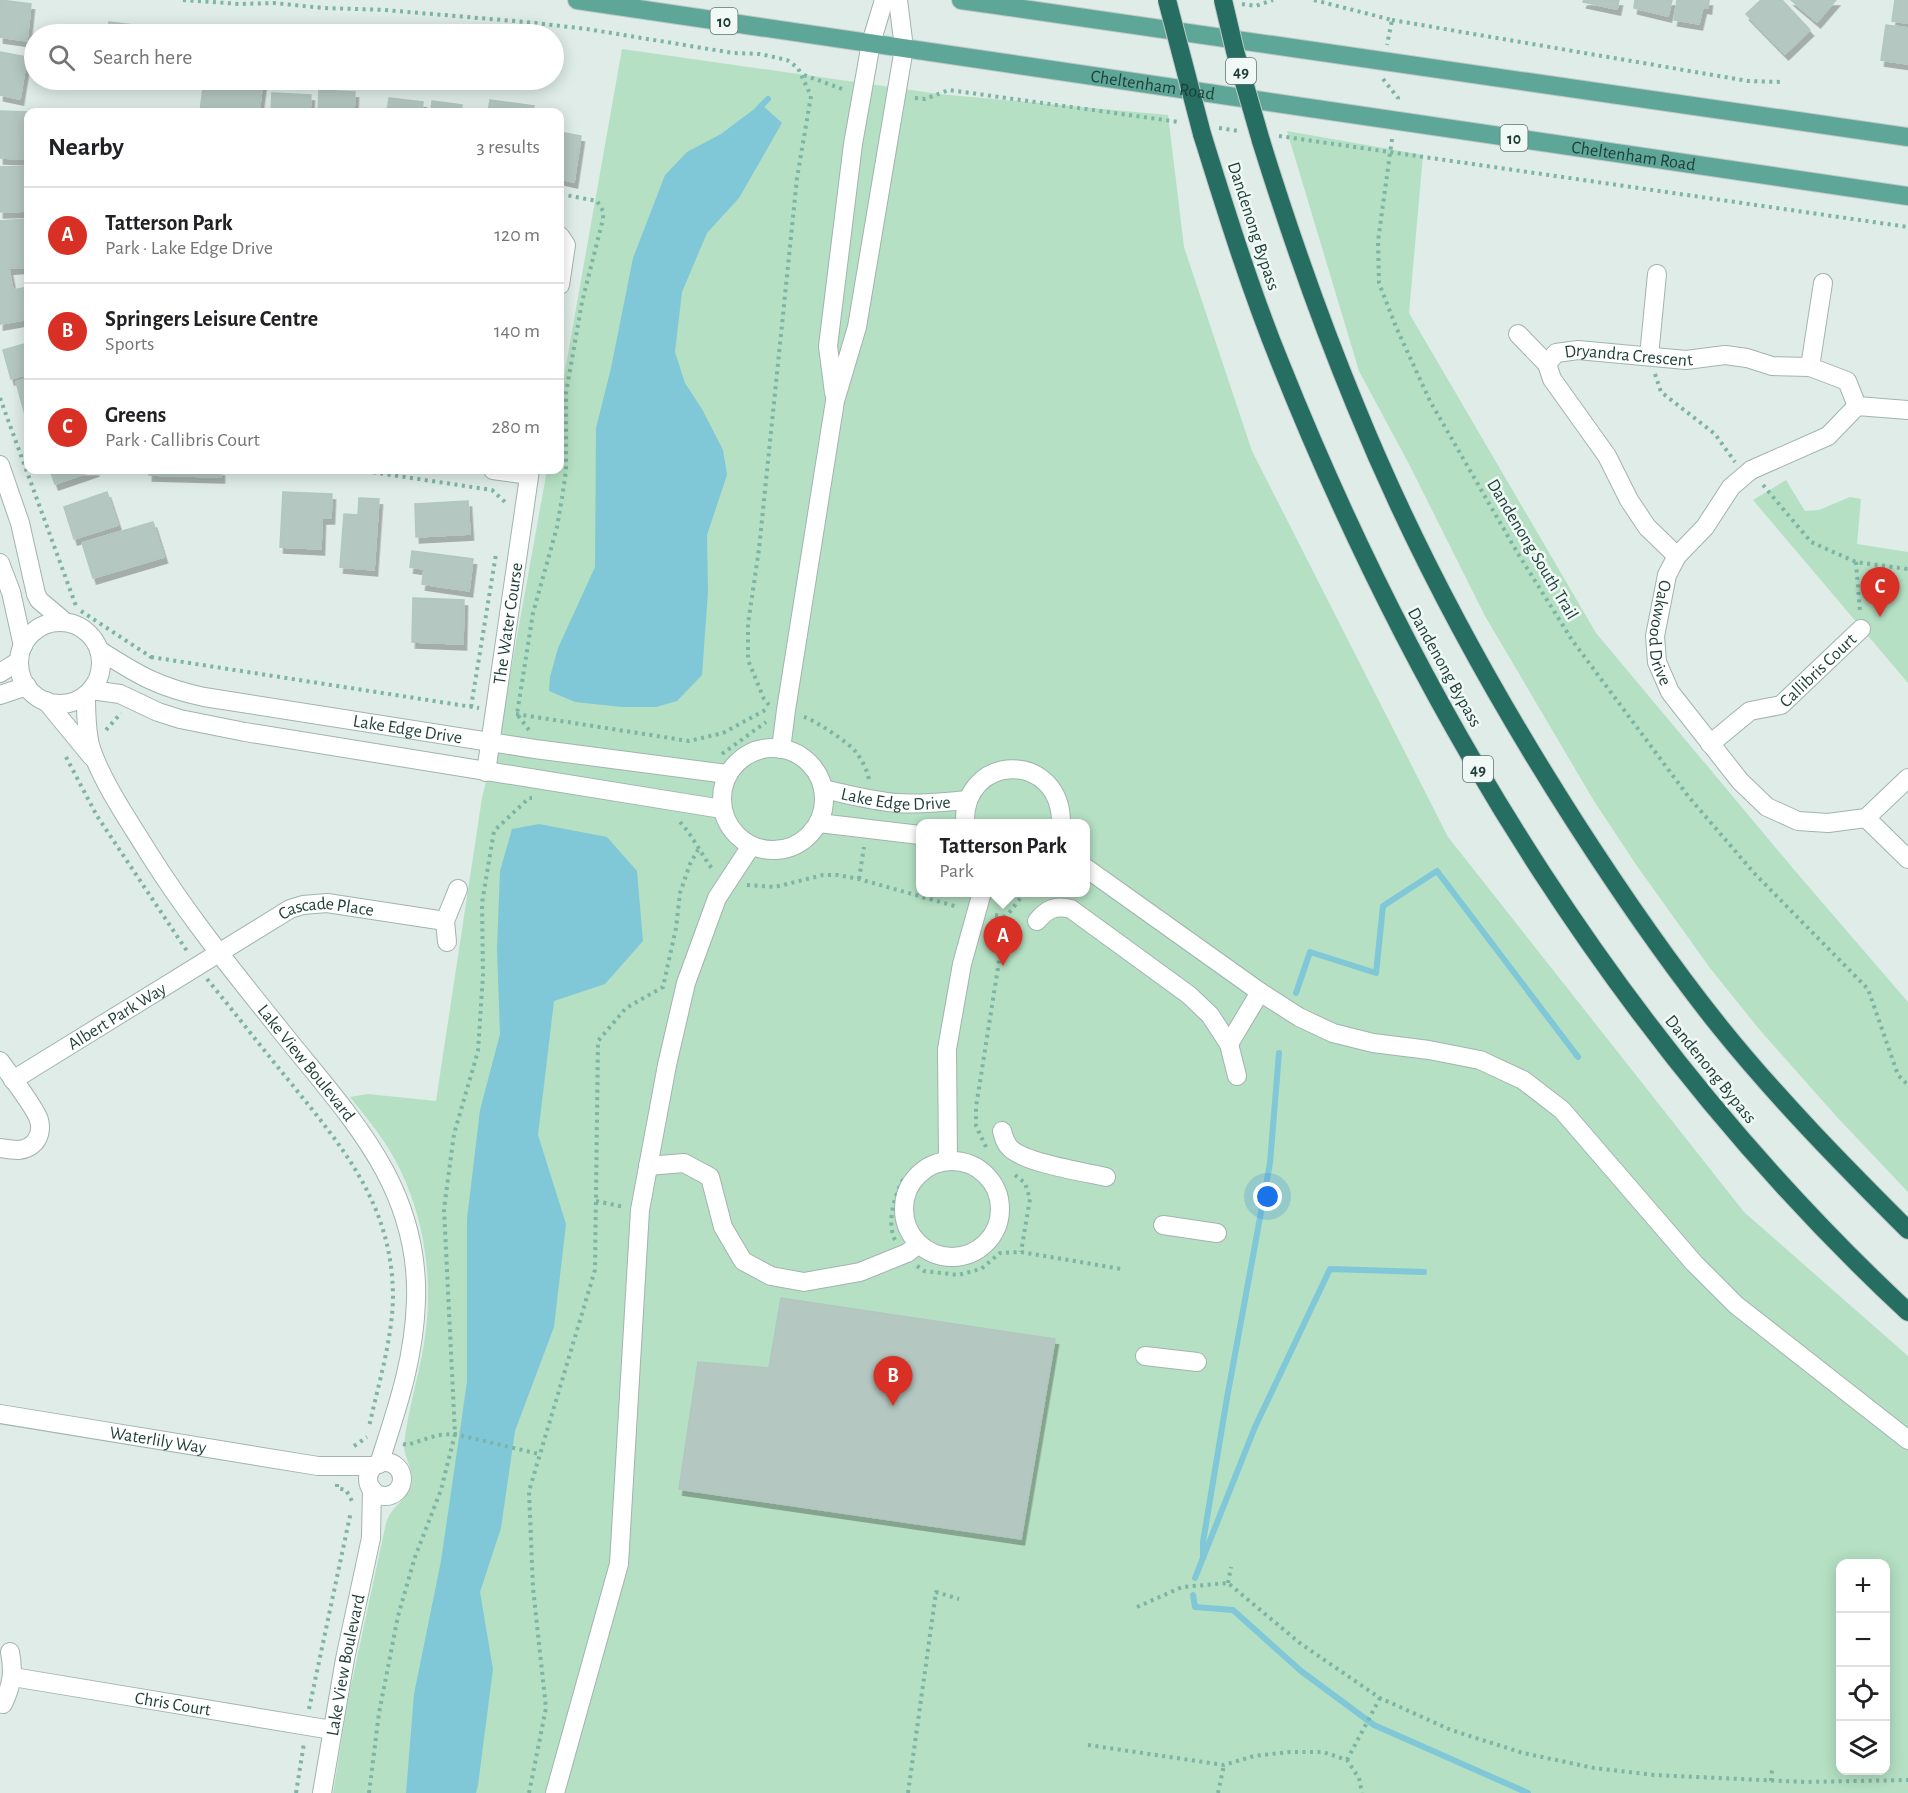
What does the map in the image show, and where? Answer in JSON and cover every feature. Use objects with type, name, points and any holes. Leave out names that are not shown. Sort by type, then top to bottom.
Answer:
[{"type":"highway","name":"Dandenong Bypass","points":[[1167,0],[1209,131],[1258,305],[1281,365],[1386,604],[1439,701],[1498,803],[1571,917],[1673,1058],[1802,1208],[1908,1312]]},
{"type":"highway","name":"Dandenong Bypass","points":[[1223,0],[1235,51],[1268,138],[1327,335],[1388,482],[1428,567],[1486,675],[1540,767],[1598,858],[1720,1027],[1784,1101],[1908,1230]]},
{"type":"main road","name":"Cheltenham Road","points":[[576,0],[1908,196]]},
{"type":"main road","points":[[961,0],[1908,137]]},
{"type":"street","points":[[835,401],[828,346],[853,144],[871,43],[884,0]]},
{"type":"street","points":[[781,749],[778,709],[835,401],[857,327],[904,48],[898,0]]},
{"type":"street","points":[[564,241],[566,244],[564,258]]},
{"type":"street","points":[[1649,356],[1658,274]]},
{"type":"street","points":[[1810,367],[1823,284]]},
{"type":"street","points":[[1518,334],[1547,364]]},
{"type":"street","name":"Dryandra Crescent","points":[[1677,556],[1647,527],[1629,500],[1607,456],[1552,379],[1547,364],[1556,353],[1578,351],[1686,360],[1725,355],[1747,358],[1772,366],[1810,367],[1847,381],[1857,406]]},
{"type":"street","points":[[1857,406],[1908,410]]},
{"type":"street","name":"Oakwood Drive","points":[[1857,406],[1828,436],[1751,470],[1731,487],[1705,527],[1677,556],[1667,575],[1655,636],[1658,662],[1670,692],[1740,781],[1767,807],[1798,821],[1828,823],[1866,818]]},
{"type":"street","points":[[0,465],[20,524],[36,594],[39,600],[65,622]]},
{"type":"street","name":"The Water Course","points":[[486,772],[529,474]]},
{"type":"street","points":[[0,563],[10,592],[21,653],[21,674],[32,692],[46,701],[60,704],[74,702],[88,693],[100,671],[101,661],[99,650],[86,631],[65,622],[52,623],[40,627],[30,635],[21,653],[0,673]]},
{"type":"street","name":"Callibris Court","points":[[1710,744],[1750,711],[1781,705],[1861,629]]},
{"type":"street","name":"Lake Edge Drive","points":[[99,650],[159,685],[204,697],[535,749],[727,774]]},
{"type":"street","points":[[0,695],[27,686]]},
{"type":"street","name":"Lake Edge Drive","points":[[88,693],[112,692],[158,712],[203,724],[722,809]]},
{"type":"street","name":"Lake View Boulevard","points":[[86,745],[88,693]]},
{"type":"street","name":"Lake View Boulevard","points":[[46,701],[86,745],[161,872],[218,952],[352,1119],[388,1175],[401,1205],[412,1249],[416,1300],[412,1347],[392,1442],[369,1475],[377,1490],[371,1538],[332,1730],[322,1793]]},
{"type":"street","points":[[765,748],[796,753],[818,774],[823,789],[825,800],[819,823],[806,838],[789,848],[776,851],[751,846],[737,837],[727,824],[722,809],[721,791],[727,774],[737,762],[750,753],[765,748]]},
{"type":"street","points":[[965,819],[968,800],[976,786],[988,775],[1003,770],[1018,769],[1034,773],[1047,782],[1057,795],[1061,819]]},
{"type":"street","points":[[1908,778],[1866,818],[1908,859]]},
{"type":"street","name":"Lake Edge Drive","points":[[823,789],[897,803],[968,800]]},
{"type":"street","name":"Lake Edge Drive","points":[[819,823],[916,834]]},
{"type":"street","points":[[555,1793],[619,1564],[640,1210],[667,1065],[686,983],[717,898],[751,846]]},
{"type":"street","points":[[1090,871],[1260,992],[1299,1017],[1333,1033],[1373,1043],[1429,1050],[1480,1060],[1523,1080],[1562,1110],[1694,1263],[1736,1305],[1908,1440]]},
{"type":"street","points":[[447,942],[445,921],[458,889]]},
{"type":"street","points":[[948,1160],[947,1049],[962,964],[980,897]]},
{"type":"street","name":"Cascade Place","points":[[218,952],[290,909],[315,903],[445,921]]},
{"type":"street","points":[[1037,921],[1046,910],[1060,906],[1071,909],[1189,995],[1210,1015],[1229,1044],[1237,1076]]},
{"type":"street","name":"Albert Park Way","points":[[13,1080],[218,952]]},
{"type":"street","points":[[1229,1044],[1260,992]]},
{"type":"street","points":[[0,1061],[37,1115],[39,1132],[33,1144],[25,1149],[17,1151],[0,1148]]},
{"type":"street","points":[[1002,1131],[1011,1150],[1053,1166],[1106,1177]]},
{"type":"street","points":[[948,1160],[960,1161],[979,1168],[996,1191],[1000,1203],[1000,1215],[988,1240],[977,1250],[962,1256],[945,1258],[928,1251],[915,1241],[903,1214],[910,1184],[922,1171],[948,1160]]},
{"type":"street","points":[[648,1166],[684,1163],[710,1177],[723,1227],[743,1260],[771,1276],[804,1281],[860,1272],[907,1253],[919,1244]]},
{"type":"street","points":[[1163,1225],[1217,1233]]},
{"type":"street","points":[[1145,1356],[1197,1362]]},
{"type":"street","name":"Waterlily Way","points":[[0,1414],[340,1469],[376,1465]]},
{"type":"street","name":"Lake View Boulevard","points":[[377,1490],[398,1490],[402,1481],[392,1442]]},
{"type":"street","points":[[376,1465],[389,1463],[398,1468]]},
{"type":"street","name":"Waterlily Way","points":[[340,1469],[377,1490]]},
{"type":"street","points":[[3,1704],[13,1677],[10,1652]]},
{"type":"street","name":"Chris Court","points":[[13,1677],[332,1730]]},
{"type":"path","points":[[183,0],[401,11],[535,24]]},
{"type":"path","points":[[1242,3],[1256,6],[1273,0]]},
{"type":"path","points":[[1314,0],[1392,20],[1748,81],[1782,82]]},
{"type":"path","name":"Dandenong South Trail","points":[[1392,20],[1383,81],[1398,98],[1378,241],[1379,283],[1396,327],[1430,401],[1517,552],[1572,640],[1688,796],[1754,873],[1868,989],[1898,1075],[1908,1085]]},
{"type":"path","points":[[564,27],[769,56],[787,60],[803,75],[811,96],[797,178],[759,549],[748,624],[748,660],[764,699],[778,709],[814,720],[855,750],[869,776],[870,798]]},
{"type":"path","points":[[803,75],[862,94]]},
{"type":"path","points":[[896,97],[926,99],[949,90],[1181,123]]},
{"type":"path","points":[[1209,131],[1240,131]]},
{"type":"path","points":[[1268,138],[1391,152],[1908,227]]},
{"type":"path","points":[[535,749],[528,727],[517,714],[533,613],[557,527],[566,471],[566,393],[582,302],[603,219],[603,211],[597,201],[564,195]]},
{"type":"path","points":[[0,398],[24,464]]},
{"type":"path","points":[[28,474],[77,609],[151,657],[689,741],[723,733],[778,709]]},
{"type":"path","points":[[385,474],[492,490],[505,502],[503,514]]},
{"type":"path","points":[[471,707],[497,548]]},
{"type":"path","points":[[1856,562],[1861,629]]},
{"type":"path","points":[[140,676],[151,657]]},
{"type":"path","points":[[128,697],[120,715],[98,737],[64,754],[97,816],[197,966],[337,1140],[362,1178],[375,1203],[388,1250],[393,1297],[390,1330],[367,1439],[354,1446],[344,1445],[337,1488],[346,1490],[353,1504],[312,1689],[296,1793]]},
{"type":"path","points":[[369,1793],[379,1713],[399,1616],[415,1557],[441,1490],[455,1434],[444,1209],[454,1134],[478,1051],[483,975],[482,903],[494,831],[529,798],[530,779]]},
{"type":"path","points":[[529,798],[540,800]]},
{"type":"path","points":[[675,817],[688,831],[698,850],[713,870],[749,886],[775,887],[823,875],[838,875],[916,895]]},
{"type":"path","points":[[859,879],[866,828]]},
{"type":"path","points":[[529,1793],[546,1708],[533,1588],[529,1491],[595,1270],[598,1041],[626,1008],[663,987],[676,928],[680,893],[690,864],[698,850]]},
{"type":"path","points":[[925,897],[976,911]]},
{"type":"path","points":[[988,1149],[976,1126],[976,1107],[1006,917],[1021,897]]},
{"type":"path","points":[[1009,1169],[1025,1183],[1030,1198],[1021,1252]]},
{"type":"path","points":[[899,1247],[891,1231],[897,1190],[905,1176]]},
{"type":"path","points":[[596,1201],[640,1210]]},
{"type":"path","points":[[910,1261],[924,1271],[958,1275],[981,1269],[1000,1253],[1021,1252],[1121,1269]]},
{"type":"path","points":[[367,1436],[407,1445],[438,1435],[455,1434],[539,1454]]},
{"type":"path","points":[[1228,1583],[1231,1567]]},
{"type":"path","points":[[1137,1607],[1182,1587],[1228,1583],[1301,1644],[1380,1698],[1451,1730],[1523,1753],[1594,1768],[1654,1775],[1771,1780],[1908,1780]]},
{"type":"path","points":[[908,1793],[936,1592],[959,1599]]},
{"type":"path","points":[[1347,1760],[1380,1698]]},
{"type":"path","points":[[1088,1745],[1224,1765],[1254,1756],[1289,1752],[1323,1752],[1347,1760],[1359,1778],[1362,1793]]},
{"type":"path","points":[[1218,1793],[1224,1765]]},
{"type":"path","points":[[1771,1780],[1772,1770]]},
{"type":"green space","points":[[622,49],[939,94],[1168,115],[1184,247],[1252,451],[1448,837],[1744,1212],[1908,1356],[1908,1793],[333,1793],[348,1700],[386,1523],[388,1517],[407,1494],[412,1483],[412,1473],[404,1445],[424,1344],[428,1307],[423,1240],[411,1196],[393,1156],[350,1097],[368,1094],[436,1101],[482,798],[504,709],[546,474],[564,474],[564,376]]},
{"type":"green space","points":[[1287,131],[1423,155],[1409,313],[1596,633],[1908,1002],[1908,1192],[1837,1117],[1759,1029],[1710,968],[1594,801],[1485,616],[1410,466],[1359,371]]},
{"type":"green space","points":[[1786,480],[1805,511],[1819,510],[1850,497],[1861,499],[1857,544],[1908,552],[1908,683],[1753,500]]},
{"type":"water","points":[[761,104],[782,123],[739,198],[707,233],[682,292],[675,352],[685,383],[702,409],[723,450],[727,475],[707,535],[708,592],[702,675],[677,701],[656,707],[622,707],[575,702],[549,691],[550,677],[558,648],[595,567],[596,428],[611,368],[633,258],[665,175],[687,152],[721,134]]},
{"type":"water","points":[[539,824],[607,837],[637,871],[643,941],[605,984],[554,1001],[538,1135],[566,1224],[554,1327],[515,1431],[501,1528],[480,1592],[493,1669],[478,1785],[476,1793],[406,1793],[414,1694],[441,1561],[467,1382],[467,1219],[480,1110],[500,1034],[497,949],[500,871],[512,829]]},
{"type":"building","points":[[0,0],[31,4],[29,24],[24,24],[24,41],[0,37]]},
{"type":"building","points":[[1584,0],[1619,0],[1617,9],[1583,2]]},
{"type":"building","points":[[1635,0],[1672,0],[1668,16],[1634,8]]},
{"type":"building","points":[[1677,0],[1709,0],[1708,8],[1703,7],[1699,24],[1674,20]]},
{"type":"building","points":[[1761,0],[1782,0],[1810,30],[1785,54],[1746,14]]},
{"type":"building","points":[[1791,0],[1836,0],[1817,22]]},
{"type":"building","points":[[1895,0],[1908,0],[1908,23],[1892,21]]},
{"type":"building","points":[[1886,25],[1908,28],[1908,64],[1881,60]]},
{"type":"building","points":[[0,52],[24,56],[20,99],[0,95]]},
{"type":"building","points":[[203,90],[262,90],[260,108],[200,108]]},
{"type":"building","points":[[319,90],[355,92],[354,108],[318,108]]},
{"type":"building","points":[[272,93],[311,95],[310,108],[271,108]]},
{"type":"building","points":[[389,98],[423,102],[422,108],[388,108]]},
{"type":"building","points":[[490,100],[534,106],[534,108],[489,108]]},
{"type":"building","points":[[432,101],[462,105],[462,108],[431,108]]},
{"type":"building","points":[[0,111],[24,112],[24,159],[0,158]]},
{"type":"building","points":[[564,133],[581,136],[574,182],[564,180]]},
{"type":"building","points":[[24,166],[24,211],[0,212],[0,167]]},
{"type":"building","points":[[24,219],[24,267],[0,269],[0,221]]},
{"type":"building","points":[[9,269],[13,290],[24,288],[24,320],[0,324],[0,270]]},
{"type":"building","points":[[24,344],[24,375],[11,379],[3,350]]},
{"type":"building","points":[[24,379],[24,411],[16,382]]},
{"type":"building","points":[[51,474],[84,474],[55,484]]},
{"type":"building","points":[[221,474],[221,477],[149,475]]},
{"type":"building","points":[[107,492],[118,525],[74,539],[64,507]]},
{"type":"building","points":[[283,492],[332,494],[331,518],[322,518],[321,549],[280,547]]},
{"type":"building","points":[[359,498],[379,499],[374,570],[340,567],[344,514],[358,515]]},
{"type":"building","points":[[468,501],[470,534],[416,537],[415,504]]},
{"type":"building","points":[[153,522],[164,557],[93,578],[82,543]]},
{"type":"building","points":[[412,551],[473,559],[469,591],[422,584],[424,569],[410,567]]},
{"type":"building","points":[[413,598],[464,600],[463,644],[412,642]]},
{"type":"building","points":[[781,1298],[1055,1339],[1021,1539],[679,1489],[698,1362],[769,1368]]},
{"type":"waterway","points":[[758,109],[768,99]]},
{"type":"waterway","points":[[1296,993],[1310,952],[1376,973],[1383,906],[1437,871],[1578,1057]]},
{"type":"waterway","points":[[1203,1558],[1203,1542],[1227,1398],[1270,1163],[1279,1053]]},
{"type":"waterway","points":[[1195,1578],[1255,1427],[1330,1269],[1424,1272]]},
{"type":"waterway","points":[[1193,1595],[1195,1607],[1233,1610],[1301,1671],[1374,1725],[1528,1793]]},
{"type":"place","name":"Greens","points":[[1880,617]]},
{"type":"place","name":"Tatterson Park","points":[[1003,966]]},
{"type":"place","name":"Springers Leisure Centre","points":[[893,1406]]}]
